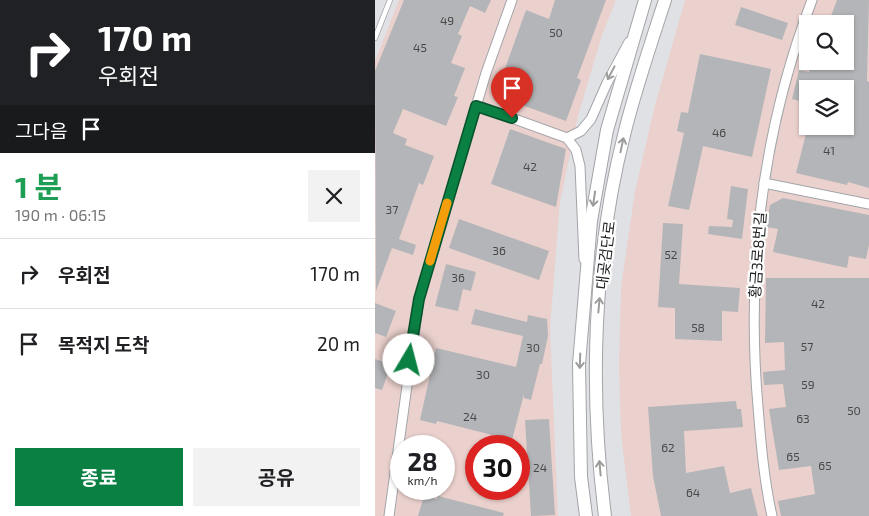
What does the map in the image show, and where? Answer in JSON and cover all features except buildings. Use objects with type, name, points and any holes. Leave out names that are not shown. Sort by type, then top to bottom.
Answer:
[{"type":"main road","name":"대곶검단로","points":[[586,516],[581,477],[579,373],[585,279],[598,170],[617,92],[645,0]]},
{"type":"main road","name":"대곶검단로","points":[[605,516],[598,452],[596,389],[598,316],[604,244],[625,132],[665,0]]},
{"type":"street","points":[[389,516],[419,299],[476,106],[512,0]]},
{"type":"street","name":"황금3로8번길","points":[[772,516],[762,460],[753,331],[755,246],[772,134],[794,53],[812,0]]},
{"type":"street","points":[[567,138],[581,131],[591,119],[609,78],[636,31]]},
{"type":"street","points":[[476,106],[567,138],[576,150],[580,166],[581,225],[585,279]]},
{"type":"street","points":[[764,183],[869,204]]},
{"type":"lane","points":[[375,38],[389,0]]},
{"type":"shaded area","points":[[399,0],[616,0],[602,35],[578,116],[560,202],[550,328],[558,516],[375,516],[375,61]]},
{"type":"shaded area","points":[[685,0],[869,0],[869,516],[631,516],[621,434],[619,366],[621,287],[635,191],[654,109]]},
{"type":"slow traffic","points":[[430,261],[447,203]]},
{"type":"route","points":[[409,360],[419,299],[476,106],[512,118]]}]
